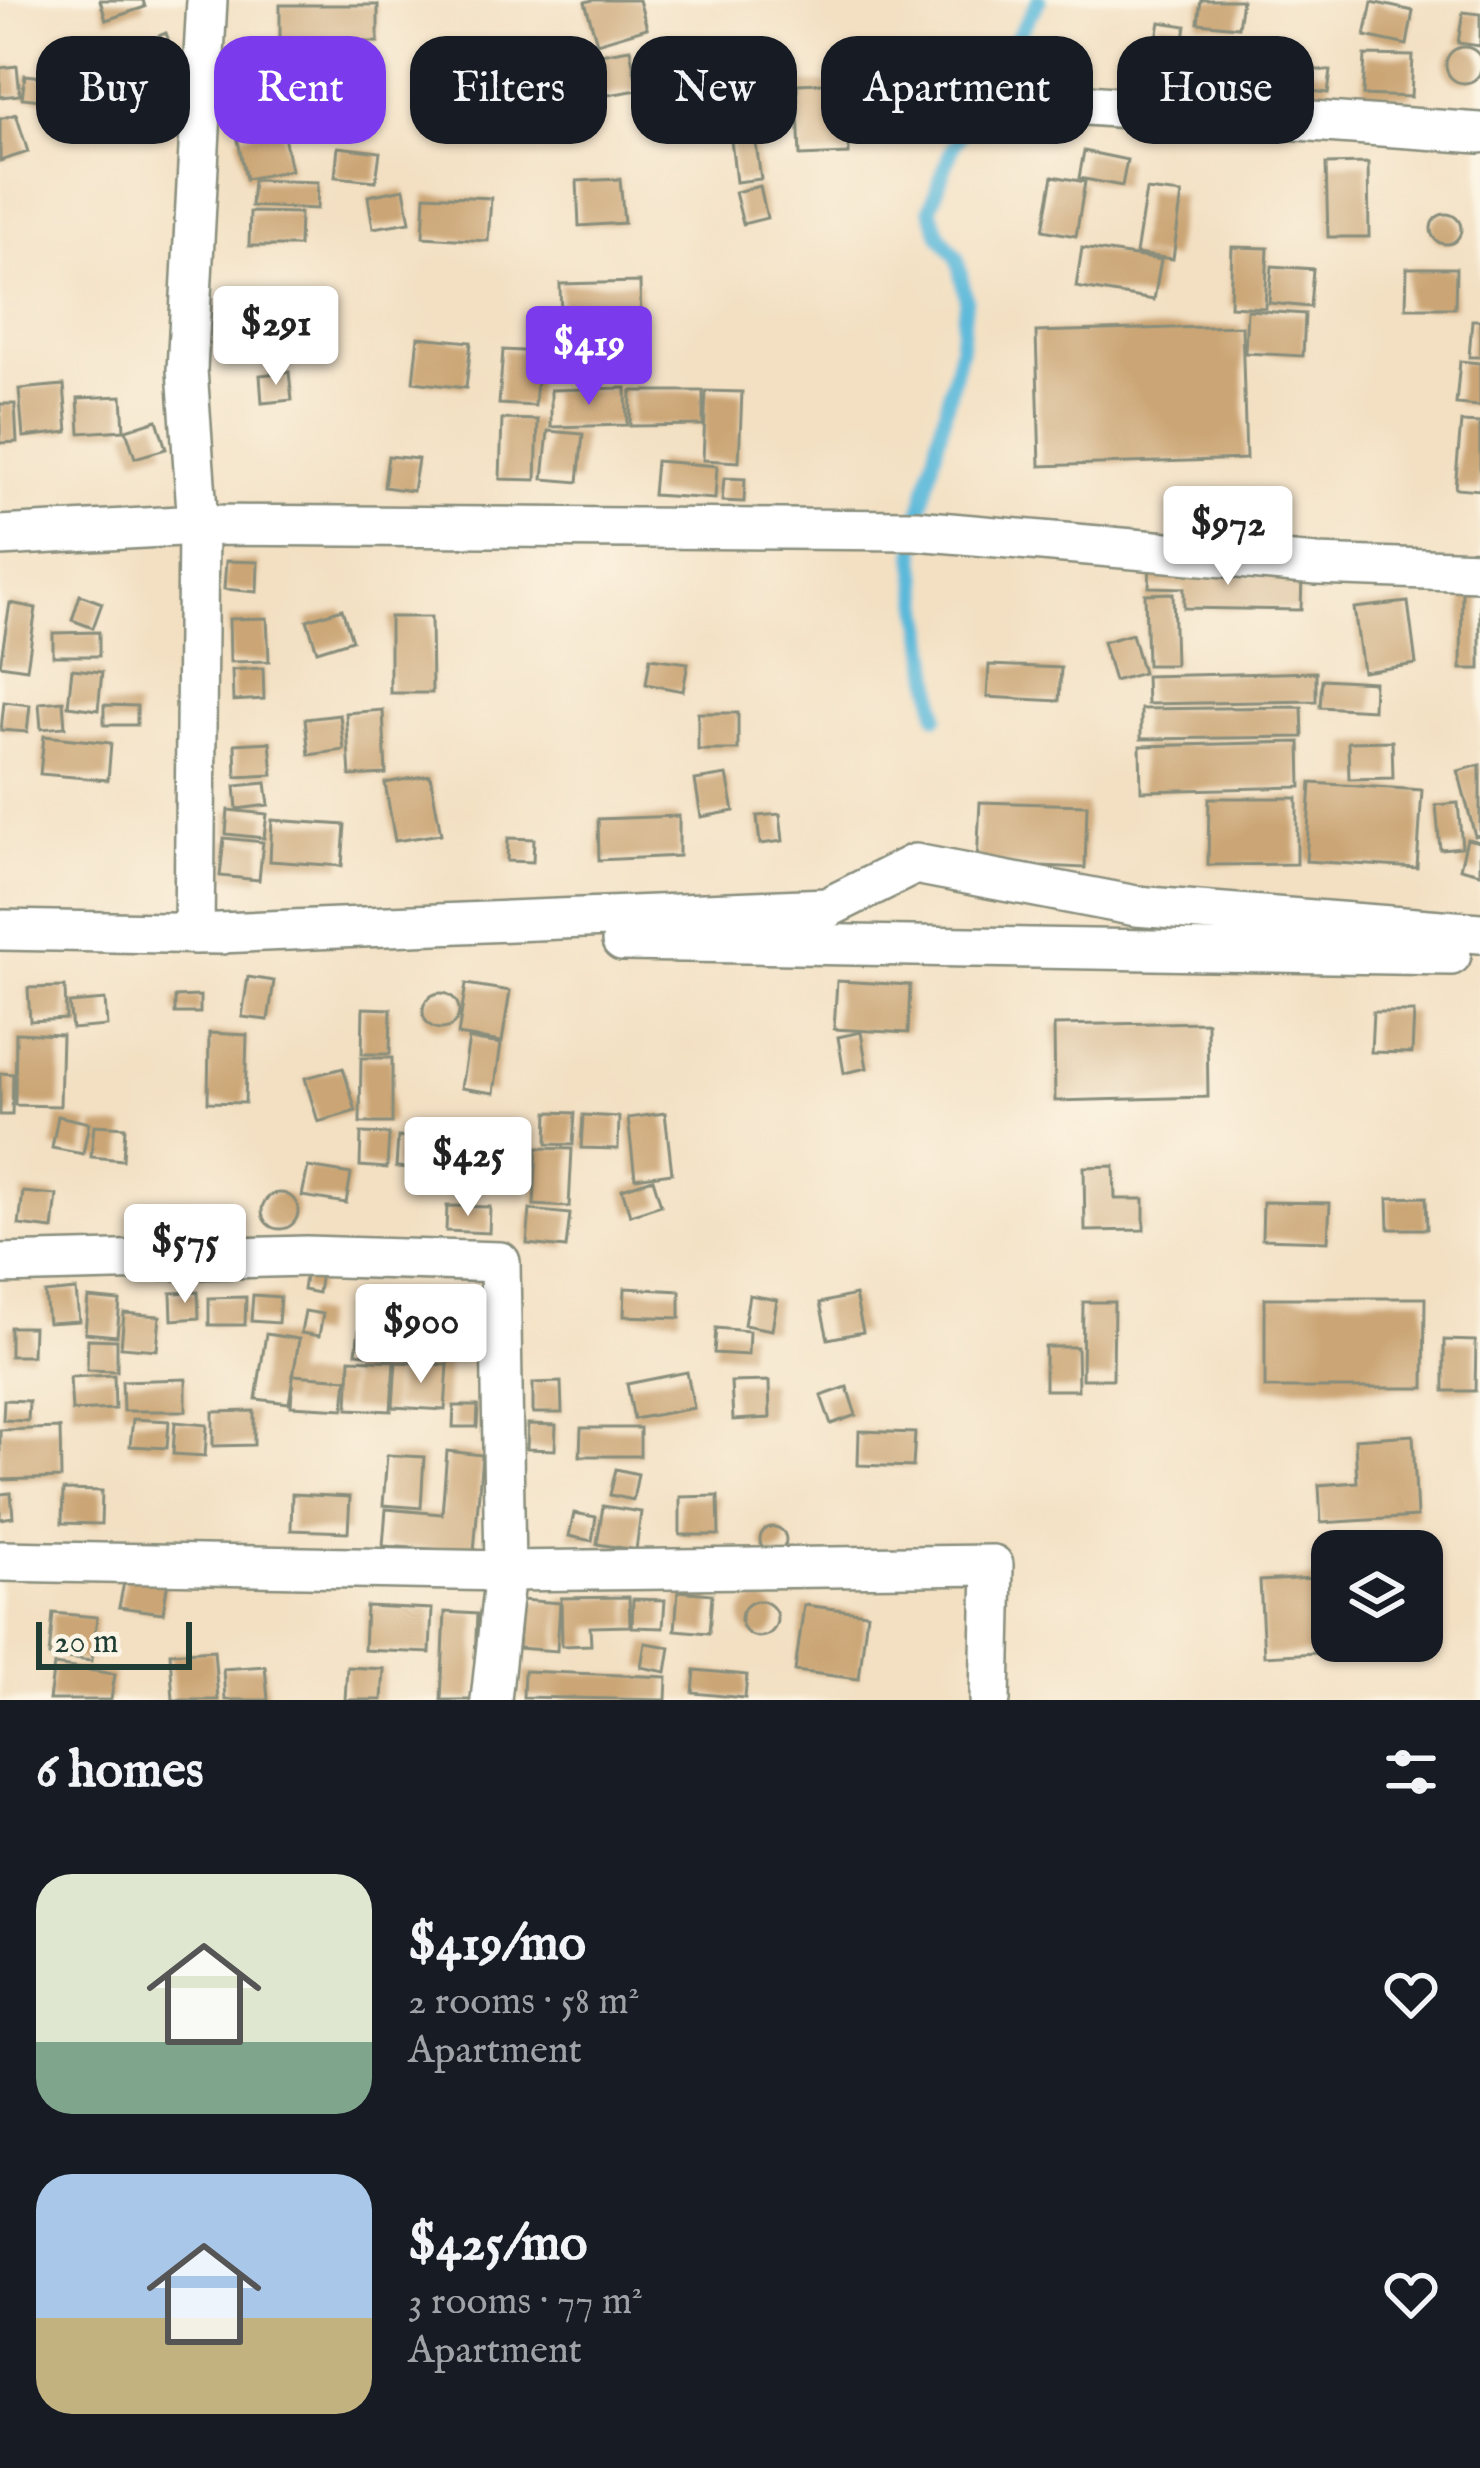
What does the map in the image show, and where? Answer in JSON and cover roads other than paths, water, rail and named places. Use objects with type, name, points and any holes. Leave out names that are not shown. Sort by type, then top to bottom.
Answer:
[{"type":"street","points":[[194,934],[198,525],[188,370],[207,0]]},
{"type":"street","points":[[1093,105],[1480,133]]},
{"type":"street","points":[[0,536],[198,525],[916,530],[1317,565],[1480,571]]},
{"type":"street","points":[[194,934],[827,908],[915,864],[1136,906],[1480,933]]},
{"type":"street","points":[[0,930],[1480,956]]},
{"type":"street","points":[[0,1264],[306,1256],[500,1262],[505,1571],[491,1700]]},
{"type":"street","points":[[0,1561],[505,1571],[993,1565],[990,1700]]},
{"type":"waterway","points":[[937,716],[915,560],[916,530],[960,350],[966,299],[957,258],[940,236],[930,209],[952,148],[1039,0]]}]
